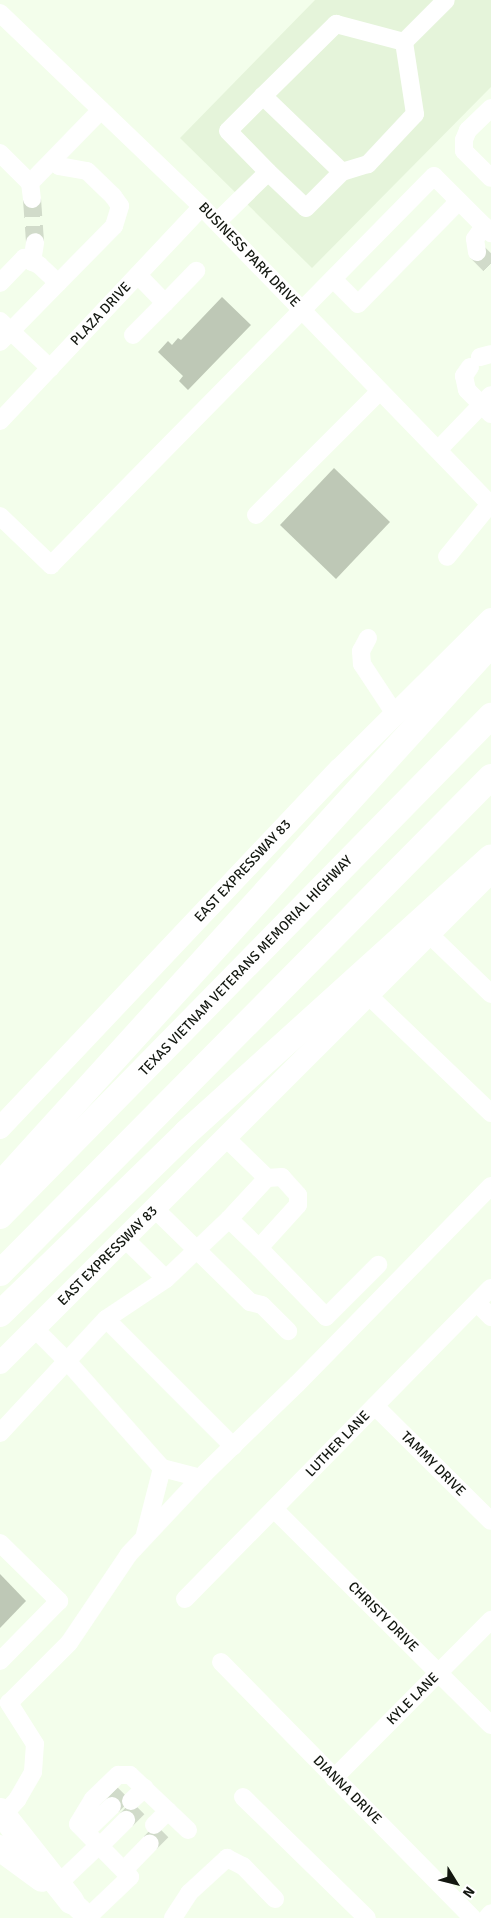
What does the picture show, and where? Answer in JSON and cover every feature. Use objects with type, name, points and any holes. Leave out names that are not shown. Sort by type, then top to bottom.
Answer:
[{"type":"highway","points":[[0,1186],[491,644]]},
{"type":"highway","name":"TEXAS VIETNAM VETERANS MEMORIAL HIGHWAY","points":[[0,1216],[491,716]]},
{"type":"highway","points":[[0,1273],[491,778]]},
{"type":"highway","points":[[0,1314],[186,1133],[491,857]]},
{"type":"highway","points":[[2,1813],[75,1908]]},
{"type":"highway","points":[[0,1848],[75,1908]]},
{"type":"main road","name":"EAST EXPRESSWAY 83","points":[[0,1128],[395,714],[491,619]]},
{"type":"main road","name":"EAST EXPRESSWAY 83","points":[[0,1363],[491,872]]},
{"type":"street","points":[[404,42],[446,0]]},
{"type":"street","name":"BUSINESS PARK DRIVE","points":[[0,14],[202,207],[438,450],[491,509]]},
{"type":"street","points":[[336,24],[404,42],[415,114],[368,164],[342,172],[306,208],[228,131],[336,24]]},
{"type":"street","points":[[263,96],[342,172]]},
{"type":"street","points":[[491,108],[468,130],[464,140],[464,151],[491,178]]},
{"type":"street","points":[[0,153],[31,191],[53,160],[101,110]]},
{"type":"street","points":[[50,368],[4,331],[58,283],[114,226],[120,206],[87,171],[59,166],[53,160]]},
{"type":"street","points":[[216,222],[268,172]]},
{"type":"street","points":[[0,516],[50,565],[434,176],[488,229],[475,239],[477,252]]},
{"type":"street","points":[[333,279],[358,304],[459,201]]},
{"type":"street","name":"PLAZA DRIVE","points":[[0,421],[202,207]]},
{"type":"street","points":[[32,262],[35,242]]},
{"type":"street","points":[[0,283],[24,258],[32,262],[58,283]]},
{"type":"street","points":[[133,335],[196,271]]},
{"type":"street","points":[[138,275],[165,303]]},
{"type":"street","points":[[438,450],[488,405],[464,384],[464,376],[480,359]]},
{"type":"street","points":[[256,515],[380,391]]},
{"type":"street","points":[[447,556],[491,509]]},
{"type":"street","points":[[368,638],[361,650],[362,664],[395,714]]},
{"type":"street","points":[[430,935],[491,994]]},
{"type":"street","points":[[369,996],[491,1114]]},
{"type":"street","points":[[226,1138],[267,1178]]},
{"type":"street","points":[[0,1433],[106,1319],[166,1280],[267,1178],[282,1177],[298,1195],[298,1205],[259,1248]]},
{"type":"street","points":[[2,1813],[17,1800],[33,1772],[35,1744],[9,1703],[69,1643],[129,1554],[201,1478],[491,1186]]},
{"type":"street","points":[[155,1209],[250,1302],[262,1305],[288,1331]]},
{"type":"street","points":[[228,1219],[326,1317],[378,1265]]},
{"type":"street","points":[[125,1239],[166,1280]]},
{"type":"street","name":"LUTHER LANE","points":[[185,1599],[491,1288]]},
{"type":"street","points":[[477,1303],[491,1317]]},
{"type":"street","points":[[106,1319],[233,1446]]},
{"type":"street","points":[[34,1328],[67,1361],[162,1468],[201,1478]]},
{"type":"street","name":"TAMMY DRIVE","points":[[375,1406],[491,1522]]},
{"type":"street","points":[[143,1539],[162,1468]]},
{"type":"street","name":"CHRISTY DRIVE","points":[[274,1509],[491,1725]]},
{"type":"street","points":[[0,1543],[59,1601],[0,1661]]},
{"type":"street","name":"KYLE LANE","points":[[334,1778],[491,1620]]},
{"type":"street","name":"DIANNA DRIVE","points":[[221,1662],[473,1918]]},
{"type":"street","points":[[75,1908],[130,1877],[78,1824],[93,1799],[118,1775],[130,1775],[161,1804]]},
{"type":"street","points":[[243,1796],[367,1918]]},
{"type":"street","points":[[75,1908],[104,1850],[137,1819],[161,1804]]},
{"type":"street","points":[[104,1850],[137,1819],[161,1804]]},
{"type":"street","points":[[173,1918],[189,1893],[227,1858],[243,1866],[275,1898]]},
{"type":"street","points":[[487,1918],[491,1913]]},
{"type":"shaded area","points":[[315,0],[491,0],[491,87],[312,268],[180,138]]},
{"type":"building","points":[[222,297],[251,325],[188,390],[179,381],[183,376],[158,352],[168,341],[172,345],[178,338],[181,340]]},
{"type":"building","points":[[334,468],[390,522],[336,579],[280,525]]},
{"type":"building","points":[[0,1574],[26,1601],[0,1628]]},
{"type":"tunnel","points":[[32,199],[35,242]]},
{"type":"tunnel","points":[[477,252],[491,266]]},
{"type":"tunnel","points":[[112,1806],[124,1794]]},
{"type":"tunnel","points":[[126,1820],[138,1808]]},
{"type":"tunnel","points":[[150,1843],[162,1831]]}]
